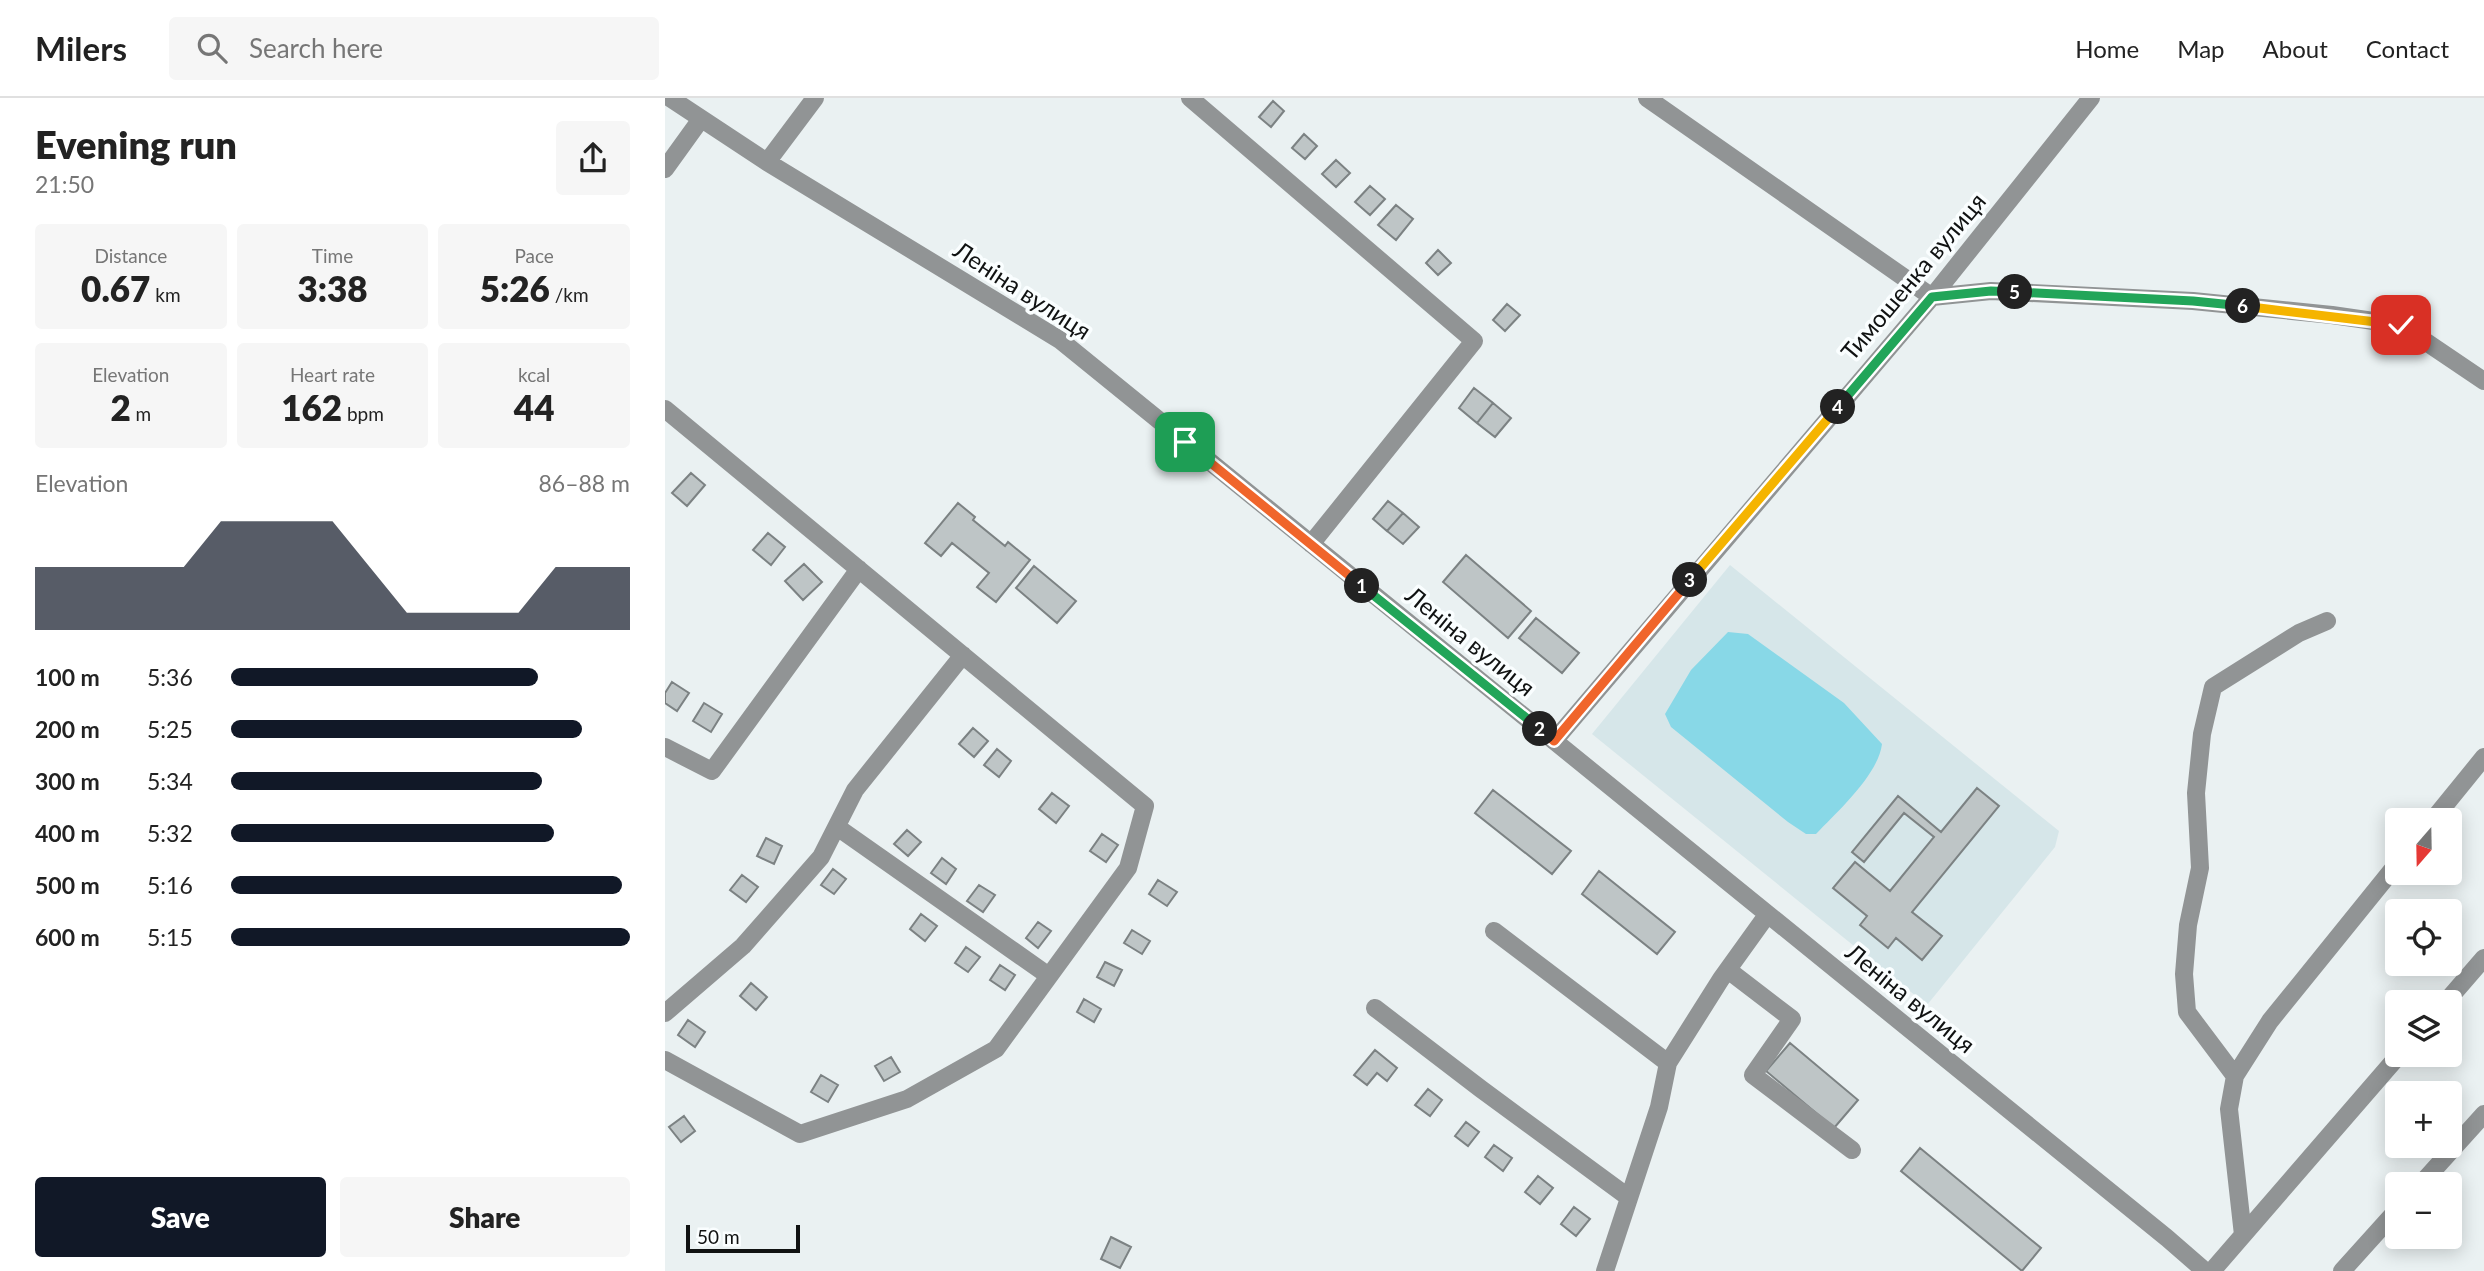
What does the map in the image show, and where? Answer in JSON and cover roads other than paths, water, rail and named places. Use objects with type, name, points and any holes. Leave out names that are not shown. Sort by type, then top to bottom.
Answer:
[{"type":"street","name":"Леніна вулиця","points":[[670,98],[767,162],[1060,340],[2205,1271]]},
{"type":"street","points":[[767,162],[815,98]]},
{"type":"street","points":[[1190,98],[1474,341],[1311,544]]},
{"type":"street","points":[[1647,98],[1932,297],[1991,291],[2193,301],[2401,325],[2484,382]]},
{"type":"street","name":"Тимошенка вулиця","points":[[1554,741],[1932,297],[2091,98]]},
{"type":"street","points":[[665,169],[701,119]]},
{"type":"street","points":[[665,409],[1145,806],[1128,868],[996,1049],[907,1099],[800,1134],[665,1060]]},
{"type":"street","points":[[665,747],[712,771],[859,569]]},
{"type":"street","points":[[2235,1076],[2187,1012],[2184,974],[2188,925],[2200,867],[2196,793],[2202,734],[2213,687],[2299,633],[2327,621]]},
{"type":"street","points":[[665,1013],[743,946],[821,857],[855,790],[963,655]]},
{"type":"street","points":[[2443,808],[2484,757]]},
{"type":"street","points":[[837,827],[1049,976]]},
{"type":"street","points":[[2243,1235],[2229,1109],[2235,1076],[2270,1021],[2385,879]]},
{"type":"street","points":[[1605,1271],[1660,1107],[1668,1063],[1767,915]]},
{"type":"street","points":[[1494,931],[1668,1063]]},
{"type":"street","points":[[2456,990],[2484,958]]},
{"type":"street","points":[[1728,970],[1792,1019],[1753,1075],[1852,1150]]},
{"type":"street","points":[[1375,1008],[1628,1197]]},
{"type":"street","points":[[2212,1271],[2389,1067]]},
{"type":"street","points":[[2432,1172],[2484,1114]]},
{"type":"street","points":[[2342,1271],[2385,1223]]}]
